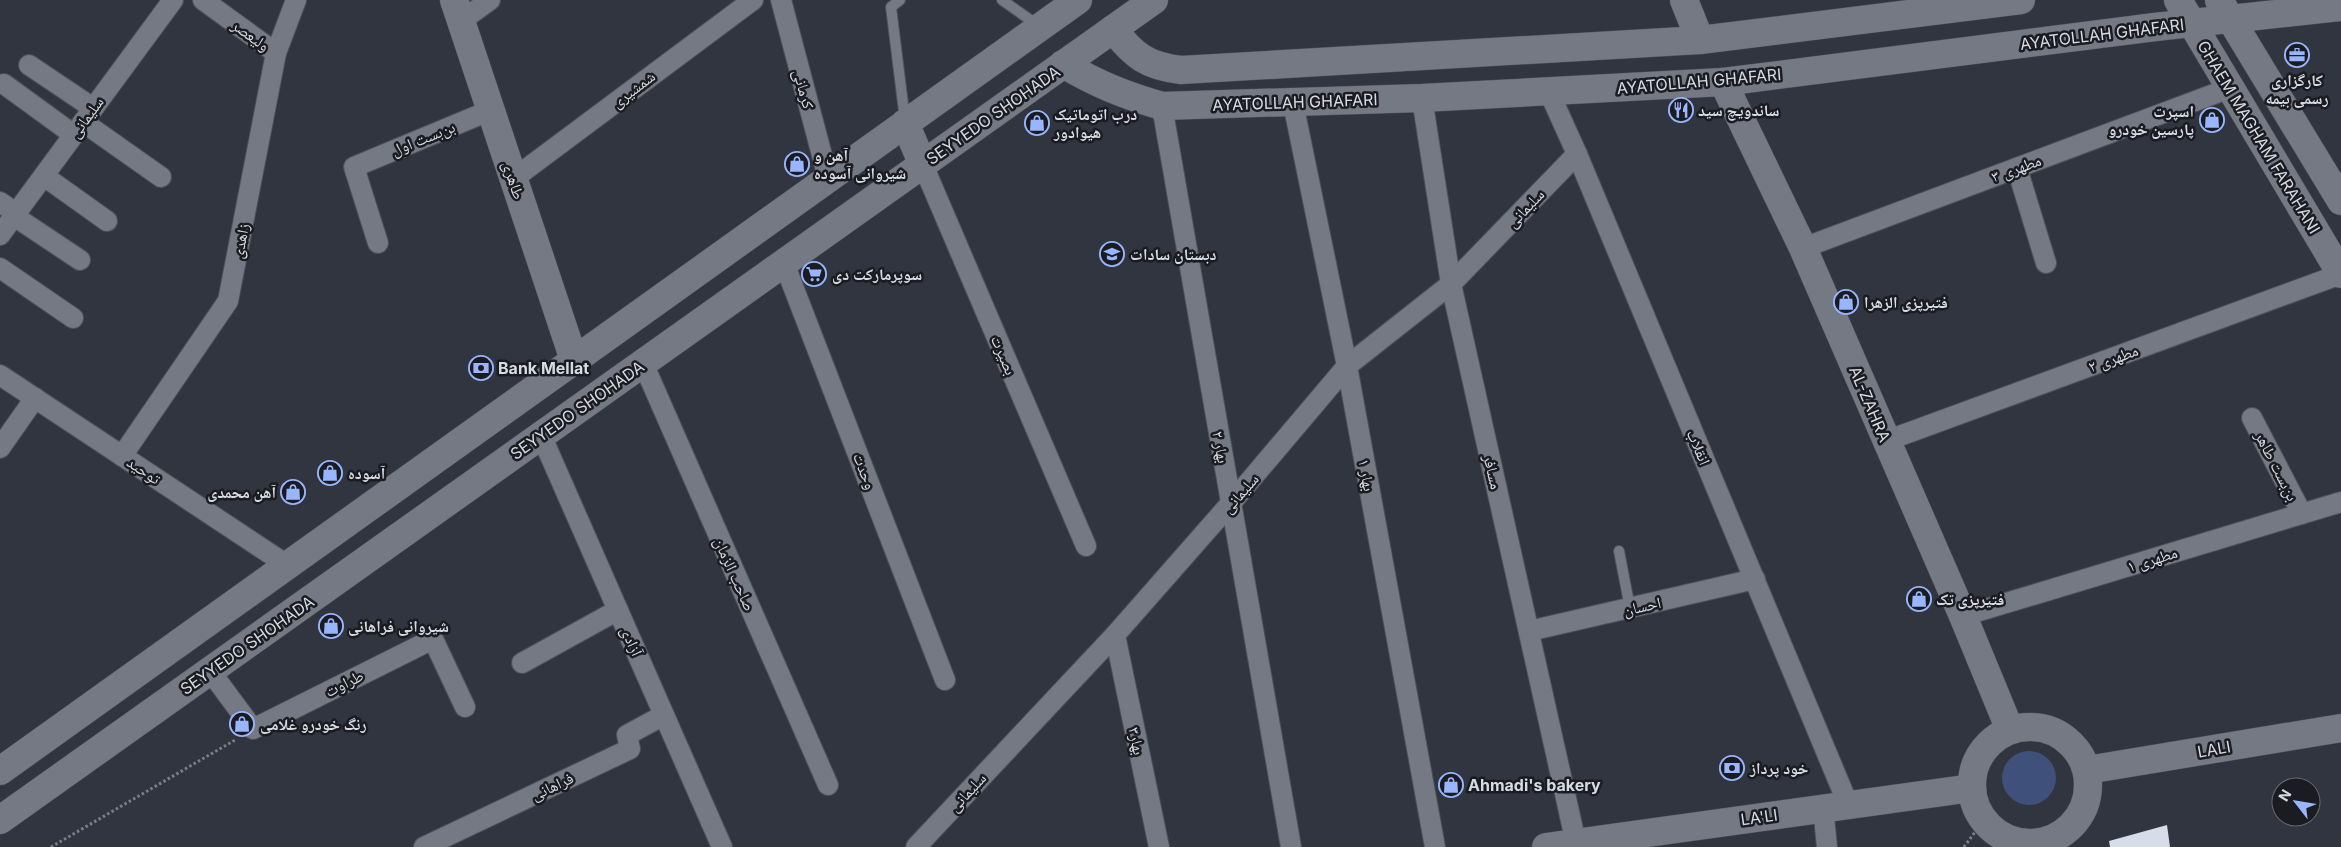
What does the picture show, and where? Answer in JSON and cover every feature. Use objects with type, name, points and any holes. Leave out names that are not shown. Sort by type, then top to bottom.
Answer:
[{"type":"main road","points":[[0,771],[1078,0]]},
{"type":"main road","name":"SEYYEDO SHOHADA","points":[[0,820],[1154,0]]},
{"type":"main road","points":[[1684,0],[1700,40]]},
{"type":"main road","points":[[1113,29],[1126,46],[1141,59],[1160,67],[1181,70],[1700,40],[2021,0]]},
{"type":"main road","name":"AYATOLLAH GHAFARI","points":[[1063,64],[1094,82],[1123,95],[1162,106],[1422,98],[1723,82],[2184,12],[2341,7]]},
{"type":"main road","name":"طاهری","points":[[457,10],[574,360]]},
{"type":"main road","points":[[2225,10],[2341,201]]},
{"type":"main road","name":"GHAEM MAGHAM FARAHANI","points":[[2184,12],[2341,274]]},
{"type":"main road","points":[[1291,64],[1293,103]]},
{"type":"main road","name":"AL-ZAHRA","points":[[1723,82],[1803,248],[1963,616],[2010,730]]},
{"type":"main road","points":[[905,123],[923,164]]},
{"type":"main road","points":[[2026,726],[2042,727],[2058,733],[2076,749],[2087,770],[2088,794],[2086,804],[2074,824],[2057,842],[2012,844],[1991,829],[1984,820],[1974,799],[1972,788],[1973,773],[1978,759],[1997,737],[2010,730],[2026,726]]},
{"type":"main road","name":"LALI","points":[[2087,770],[2341,728]]},
{"type":"main road","name":"LA'LI","points":[[1546,847],[1576,843],[1644,840],[1835,806],[1972,788]]},
{"type":"street","name":"سلیمانی","points":[[0,235],[10,210],[44,176],[173,0]]},
{"type":"street","name":"ولیعصر","points":[[203,0],[276,53]]},
{"type":"street","name":"زاهدی","points":[[122,456],[228,302],[276,53],[296,0]]},
{"type":"street","points":[[457,10],[490,0]]},
{"type":"street","name":"شمشیری","points":[[513,179],[753,0]]},
{"type":"street","name":"کرمانی","points":[[781,0],[828,178]]},
{"type":"street","points":[[29,64],[83,122]]},
{"type":"street","points":[[4,84],[83,122],[160,177]]},
{"type":"street","name":"مطهری ۳","points":[[1803,248],[2230,88]]},
{"type":"street","name":"انقلاب","points":[[1549,92],[1577,154],[1755,580],[1835,806]]},
{"type":"street","name":"مسافر","points":[[1422,98],[1451,284],[1576,843]]},
{"type":"street","name":"بهار ۱","points":[[1293,103],[1347,366],[1435,847]]},
{"type":"street","name":"بهار ۲","points":[[1162,106],[1291,847]]},
{"type":"street","name":"بن‌بست اول","points":[[378,243],[354,167],[491,110]]},
{"type":"street","name":"سلیمانی","points":[[916,847],[1115,635],[1231,504],[1347,366],[1451,284],[1577,154]]},
{"type":"street","name":"بصیرت","points":[[923,164],[1086,546]]},
{"type":"street","points":[[2017,168],[2046,263]]},
{"type":"street","points":[[44,176],[107,221]]},
{"type":"street","points":[[10,210],[80,260]]},
{"type":"street","name":"وحدت","points":[[784,263],[945,680]]},
{"type":"street","points":[[0,268],[73,318]]},
{"type":"street","name":"مطهری ۲","points":[[1886,441],[2341,274]]},
{"type":"street","name":"صاحب الزمان","points":[[643,363],[828,785]]},
{"type":"street","name":"توحید","points":[[0,374],[287,566]]},
{"type":"street","points":[[0,448],[35,398]]},
{"type":"street","name":"بن‌بست طاهر","points":[[2252,418],[2302,514]]},
{"type":"street","name":"آزادی","points":[[541,435],[722,847]]},
{"type":"street","name":"مطهری ۱","points":[[1963,616],[2341,502]]},
{"type":"street","name":"احسان","points":[[1529,631],[1755,580]]},
{"type":"street","points":[[522,663],[618,610]]},
{"type":"street","name":"بهار۳","points":[[1115,635],[1159,847]]},
{"type":"street","name":"طراوت","points":[[253,729],[433,639],[465,707]]},
{"type":"street","points":[[210,671],[253,729]]},
{"type":"street","name":"فراهانی","points":[[424,847],[630,749],[626,734],[664,715]]},
{"type":"street","points":[[1827,847],[1835,806]]},
{"type":"lane","points":[[900,0],[892,7],[905,123]]},
{"type":"lane","points":[[1002,0],[1040,27]]},
{"type":"lane","points":[[1619,551],[1630,608]]},
{"type":"path","points":[[51,847],[253,729]]},
{"type":"path","points":[[1964,847],[1984,820]]},
{"type":"shaded area","points":[[2024,751],[2034,751],[2048,759],[2054,768],[2056,778],[2054,788],[2048,797],[2034,805],[2024,805],[2014,800],[2007,793],[2002,783],[2002,773],[2007,763],[2014,756]]},
{"type":"building","points":[[2167,825],[2170,847],[2110,847],[2109,841]]},
{"type":"place","name":"کارگزاری رسمی بیمه","points":[[2297,55]]},
{"type":"place","name":"ساندویچ سید","points":[[1681,110]]},
{"type":"place","name":"اسپرت پارسین خودرو","points":[[2212,120]]},
{"type":"place","name":"درب اتوماتیک هیوادور","points":[[1037,123]]},
{"type":"place","name":"آهن و شیروانی آسوده","points":[[797,164]]},
{"type":"place","name":"دبستان سادات","points":[[1112,254]]},
{"type":"place","name":"سوپرمارکت دی","points":[[814,274]]},
{"type":"place","name":"فتیرپزی الزهرا","points":[[1846,302]]},
{"type":"place","name":"Bank Mellat","points":[[481,368]]},
{"type":"place","name":"آسوده","points":[[330,473]]},
{"type":"place","name":"آهن محمدی","points":[[293,492]]},
{"type":"place","name":"فتیرپزی تک","points":[[1919,599]]},
{"type":"place","name":"شیروانی فراهانی","points":[[331,626]]},
{"type":"place","name":"رنگ خودرو غلامی","points":[[242,724]]},
{"type":"place","name":"خود پرداز","points":[[1732,768]]},
{"type":"place","name":"Ahmadi's bakery","points":[[1451,785]]}]
